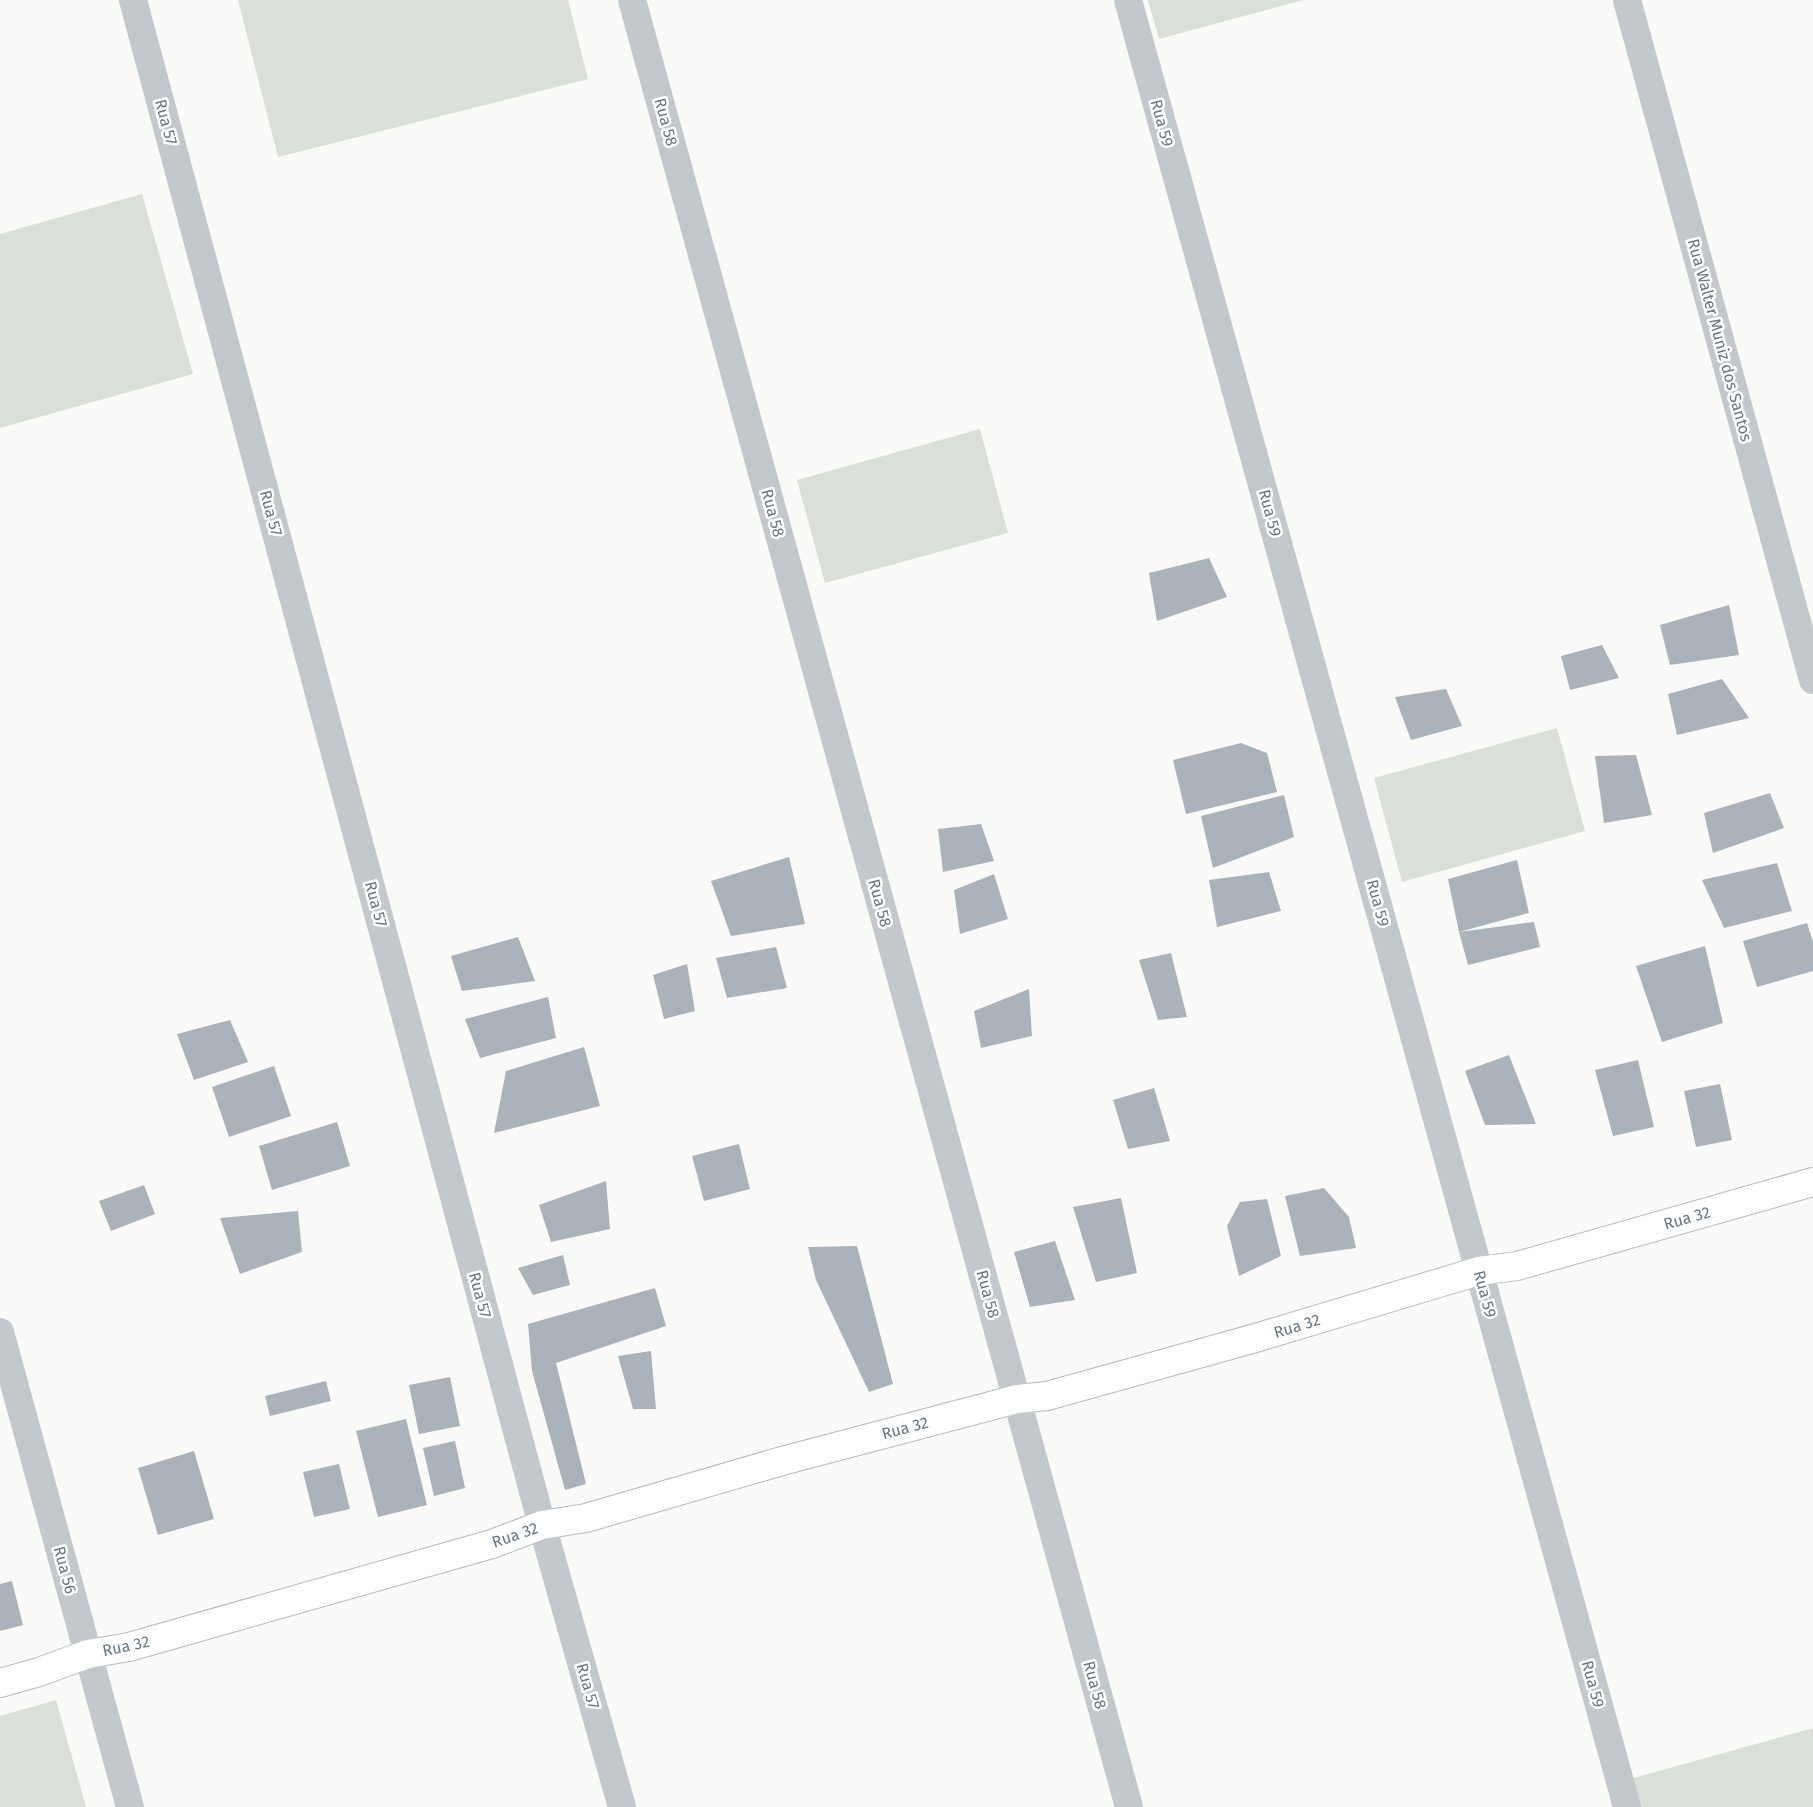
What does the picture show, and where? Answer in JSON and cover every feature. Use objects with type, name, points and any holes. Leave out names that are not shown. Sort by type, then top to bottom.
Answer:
[{"type":"main road","name":"Rua 32","points":[[0,1683],[39,1672],[88,1654],[129,1647],[492,1544],[542,1525],[586,1518],[782,1461],[1017,1399],[1046,1396],[1252,1339],[1479,1271],[1516,1266],[1813,1182]]},
{"type":"street","name":"Rua 57","points":[[133,0],[542,1525],[622,1807]]},
{"type":"street","name":"Rua 58","points":[[632,0],[1129,1807]]},
{"type":"street","name":"Rua 59","points":[[1128,0],[1627,1807]]},
{"type":"street","name":"Rua Walter Muniz dos Santos","points":[[1627,0],[1813,680]]},
{"type":"street","name":"Rua 56","points":[[0,1332],[130,1807]]},
{"type":"shaded area","points":[[238,0],[568,0],[588,79],[278,157]]},
{"type":"shaded area","points":[[1148,0],[1303,0],[1159,39]]},
{"type":"shaded area","points":[[142,194],[193,374],[0,428],[0,234]]},
{"type":"shaded area","points":[[980,429],[1008,533],[825,583],[797,480]]},
{"type":"shaded area","points":[[1557,728],[1585,831],[1402,882],[1374,778]]},
{"type":"shaded area","points":[[56,1700],[86,1807],[0,1807],[0,1716]]},
{"type":"shaded area","points":[[1813,1728],[1813,1807],[1637,1807],[1630,1779]]},
{"type":"building","points":[[1209,558],[1227,597],[1157,621],[1149,573]]},
{"type":"building","points":[[1729,605],[1739,655],[1670,665],[1660,625]]},
{"type":"building","points":[[1602,645],[1619,678],[1570,690],[1561,656]]},
{"type":"building","points":[[1722,679],[1749,718],[1677,735],[1668,694]]},
{"type":"building","points":[[1446,689],[1462,726],[1411,740],[1395,697]]},
{"type":"building","points":[[1241,743],[1267,753],[1277,792],[1186,814],[1173,760]]},
{"type":"building","points":[[1636,755],[1652,815],[1604,823],[1595,756]]},
{"type":"building","points":[[1770,793],[1784,828],[1713,853],[1704,813]]},
{"type":"building","points":[[1284,795],[1294,837],[1213,868],[1201,816]]},
{"type":"building","points":[[981,824],[994,861],[943,872],[938,829]]},
{"type":"building","points":[[789,857],[805,924],[731,936],[711,881]]},
{"type":"building","points":[[1517,860],[1529,913],[1459,932],[1448,879]]},
{"type":"building","points":[[1777,863],[1792,911],[1724,928],[1702,880]]},
{"type":"building","points":[[1269,872],[1281,911],[1217,927],[1209,880]]},
{"type":"building","points":[[994,874],[1008,919],[960,934],[954,890]]},
{"type":"building","points":[[1534,922],[1540,947],[1468,965],[1459,932]]},
{"type":"building","points":[[1807,923],[1813,942],[1813,971],[1757,987],[1743,941]]},
{"type":"building","points":[[518,937],[535,981],[462,991],[451,956]]},
{"type":"building","points":[[1705,946],[1723,1023],[1662,1042],[1636,966]]},
{"type":"building","points":[[776,947],[787,988],[727,998],[716,958]]},
{"type":"building","points":[[1171,953],[1187,1017],[1158,1020],[1139,960]]},
{"type":"building","points":[[687,964],[695,1011],[664,1019],[653,975]]},
{"type":"building","points":[[1029,989],[1032,1036],[981,1048],[974,1011]]},
{"type":"building","points":[[548,997],[556,1038],[480,1058],[465,1019]]},
{"type":"building","points":[[230,1020],[248,1062],[194,1080],[177,1034]]},
{"type":"building","points":[[584,1047],[600,1106],[494,1133],[506,1071]]},
{"type":"building","points":[[1509,1055],[1536,1124],[1485,1125],[1465,1071]]},
{"type":"building","points":[[1638,1060],[1654,1127],[1613,1136],[1595,1070]]},
{"type":"building","points":[[274,1066],[291,1116],[229,1137],[212,1087]]},
{"type":"building","points":[[1720,1084],[1732,1140],[1696,1147],[1684,1091]]},
{"type":"building","points":[[1154,1088],[1170,1141],[1128,1149],[1113,1100]]},
{"type":"building","points":[[337,1122],[350,1166],[272,1190],[259,1146]]},
{"type":"building","points":[[739,1144],[750,1189],[704,1201],[692,1156]]},
{"type":"building","points":[[606,1181],[610,1229],[551,1242],[539,1205]]},
{"type":"building","points":[[144,1185],[155,1214],[111,1231],[99,1201]]},
{"type":"building","points":[[1324,1188],[1349,1217],[1356,1248],[1300,1256],[1285,1196]]},
{"type":"building","points":[[1121,1198],[1137,1273],[1096,1282],[1073,1207]]},
{"type":"building","points":[[1267,1199],[1281,1256],[1239,1276],[1227,1226],[1240,1202]]},
{"type":"building","points":[[298,1211],[302,1252],[240,1274],[220,1218]]},
{"type":"building","points":[[1055,1241],[1075,1300],[1030,1307],[1014,1252]]},
{"type":"building","points":[[857,1246],[893,1384],[869,1392],[816,1280],[808,1247]]},
{"type":"building","points":[[563,1255],[570,1285],[533,1295],[518,1268]]},
{"type":"building","points":[[655,1288],[666,1326],[556,1363],[586,1484],[565,1490],[532,1371],[528,1324]]},
{"type":"building","points":[[651,1351],[656,1409],[633,1409],[618,1356]]},
{"type":"building","points":[[450,1377],[460,1426],[419,1434],[409,1385]]},
{"type":"building","points":[[326,1381],[331,1401],[270,1416],[265,1396]]},
{"type":"building","points":[[406,1419],[427,1505],[378,1517],[356,1431]]},
{"type":"building","points":[[455,1441],[465,1488],[434,1496],[423,1448]]},
{"type":"building","points":[[194,1451],[214,1519],[158,1535],[138,1468]]},
{"type":"building","points":[[339,1464],[350,1509],[314,1517],[303,1472]]},
{"type":"building","points":[[12,1581],[23,1625],[0,1631],[0,1584]]}]
